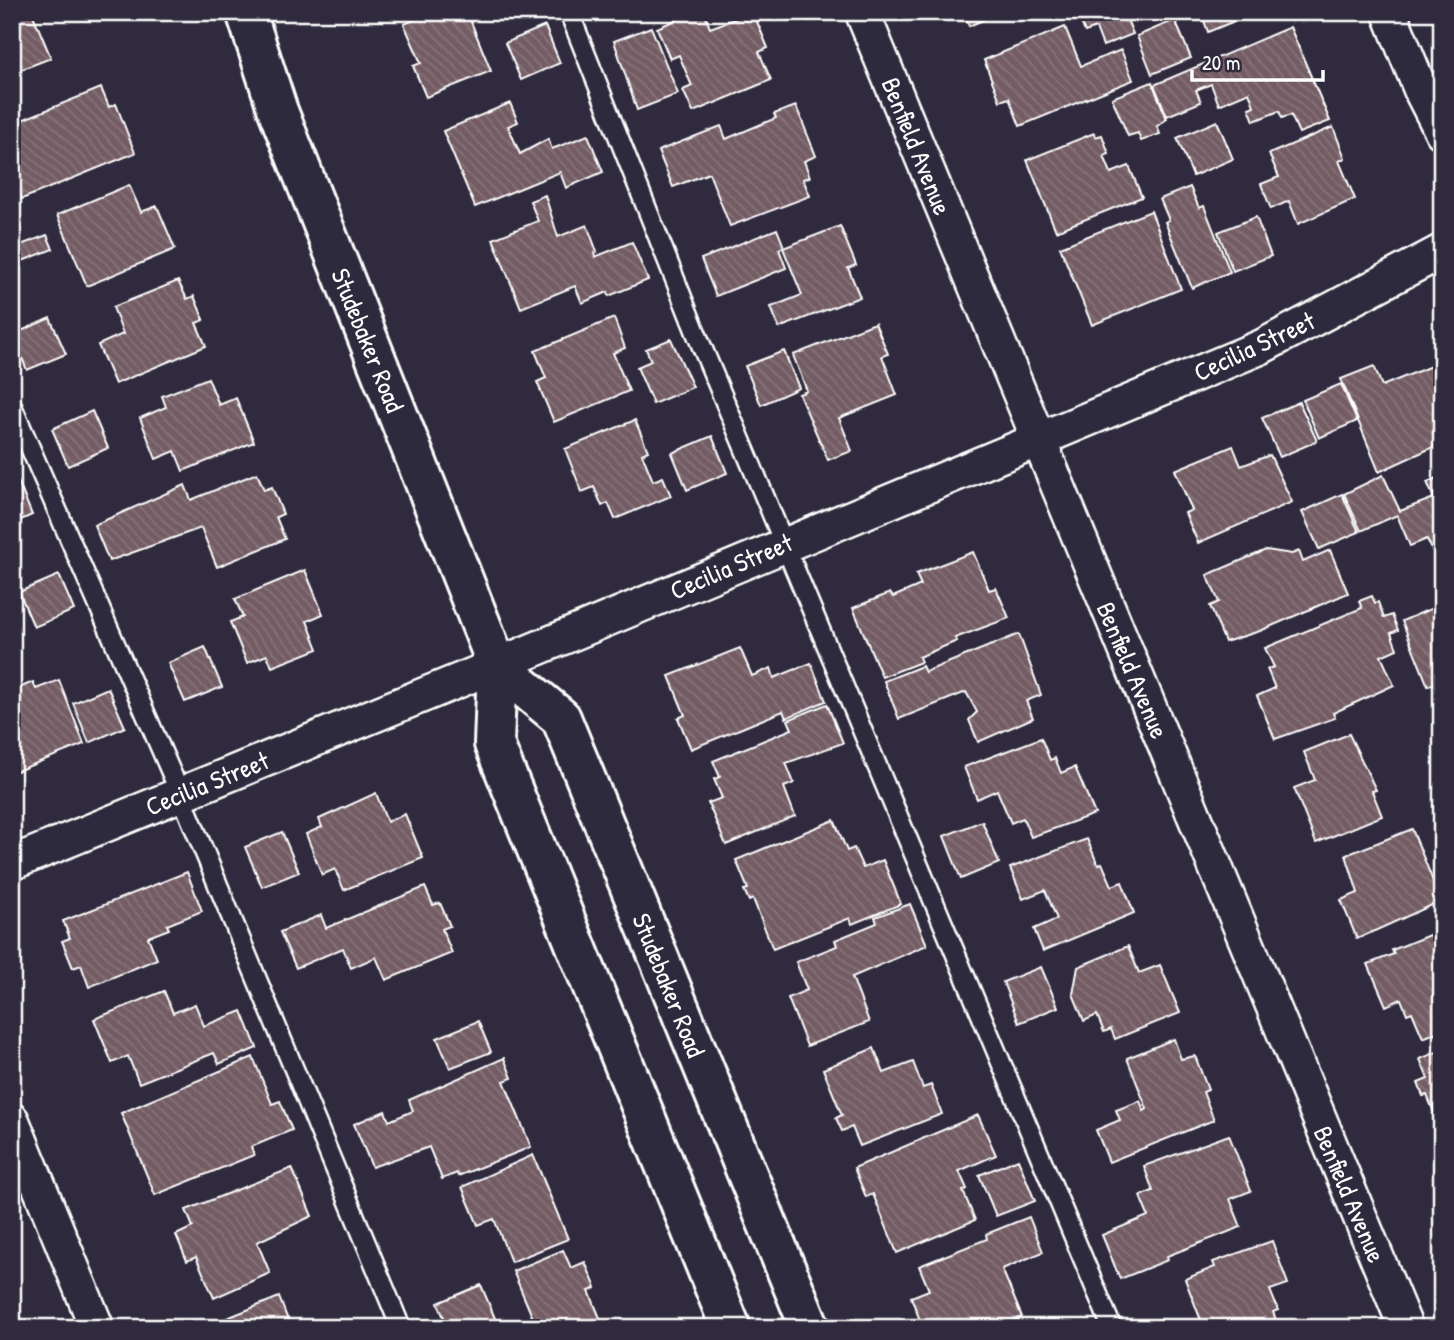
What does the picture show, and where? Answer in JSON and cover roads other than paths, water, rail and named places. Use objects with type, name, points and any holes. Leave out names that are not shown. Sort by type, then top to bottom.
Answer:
[{"type":"main road","name":"Studebaker Road","points":[[246,12],[278,111],[497,665],[494,744],[731,1328]]},
{"type":"main road","name":"Studebaker Road","points":[[497,665],[561,718],[810,1328]]},
{"type":"street","name":"Benfield Avenue","points":[[862,12],[1406,1328]]},
{"type":"street","points":[[1389,12],[1422,93],[1442,132]]},
{"type":"street","name":"Cecilia Street","points":[[12,863],[497,665],[1261,346],[1442,251]]},
{"type":"street","points":[[12,1120],[97,1328]]},
{"type":"lane","points":[[569,12],[784,543],[1112,1328]]},
{"type":"lane","points":[[12,406],[180,793],[401,1328]]}]
